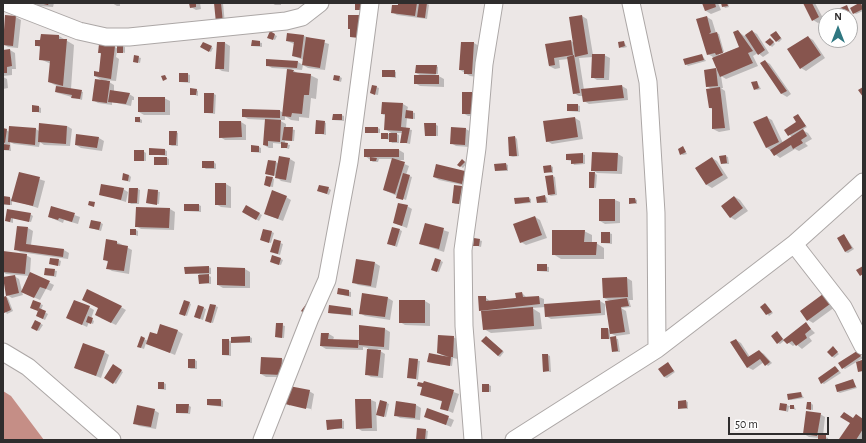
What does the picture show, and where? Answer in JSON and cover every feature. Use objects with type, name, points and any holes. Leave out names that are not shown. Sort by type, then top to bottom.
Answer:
[{"type":"street","points":[[7,3],[79,31],[106,37],[129,37],[286,21],[302,17],[320,3]]},
{"type":"street","points":[[262,440],[286,376],[327,280],[349,162],[370,3]]},
{"type":"street","points":[[473,440],[464,326],[463,250],[478,148],[484,64],[494,3]]},
{"type":"street","points":[[631,3],[648,82],[656,213],[657,349]]},
{"type":"street","points":[[514,440],[657,349],[794,244],[863,182]]},
{"type":"street","points":[[794,244],[844,307],[863,346]]},
{"type":"street","points":[[3,352],[28,367],[112,440]]},
{"type":"shaded area","points":[[3,391],[11,396],[44,440],[3,440]]},
{"type":"building","points":[[189,3],[196,3],[196,7],[190,8]]},
{"type":"building","points":[[214,3],[221,3],[223,23],[216,23]]},
{"type":"building","points":[[362,3],[362,10],[355,10],[355,4]]},
{"type":"building","points":[[398,3],[417,3],[415,16],[391,13],[392,5],[398,5]]},
{"type":"building","points":[[419,3],[427,3],[425,18],[417,17]]},
{"type":"building","points":[[702,3],[715,3],[716,7],[705,11]]},
{"type":"building","points":[[721,3],[727,3],[728,6],[722,7]]},
{"type":"building","points":[[803,3],[812,3],[818,15],[818,18],[812,21]]},
{"type":"building","points":[[861,3],[863,9],[858,12],[858,8],[850,8]]},
{"type":"building","points":[[847,5],[848,8],[840,8]]},
{"type":"building","points":[[5,15],[16,16],[13,46],[3,45]]},
{"type":"building","points":[[348,15],[363,15],[359,38],[350,37],[350,29],[348,29]]},
{"type":"building","points":[[582,15],[588,54],[575,57],[569,17]]},
{"type":"building","points":[[707,16],[711,32],[709,34],[717,32],[723,53],[707,55],[696,19]]},
{"type":"building","points":[[738,30],[753,51],[748,53],[753,63],[720,77],[712,58],[739,47],[733,32]]},
{"type":"building","points":[[752,30],[765,50],[758,55],[745,35]]},
{"type":"building","points":[[270,31],[275,34],[273,40],[267,38]]},
{"type":"building","points":[[776,31],[781,38],[776,42],[770,35]]},
{"type":"building","points":[[287,33],[304,35],[301,58],[292,56],[294,42],[286,41]]},
{"type":"building","points":[[41,34],[59,35],[59,39],[67,39],[63,86],[48,82],[50,61],[39,60],[40,46],[35,46],[35,40],[40,40]]},
{"type":"building","points":[[808,36],[821,55],[800,69],[787,49]]},
{"type":"building","points":[[306,37],[325,40],[320,68],[302,65]]},
{"type":"building","points":[[770,38],[774,42],[770,46],[765,42]]},
{"type":"building","points":[[252,40],[260,41],[260,46],[251,46]]},
{"type":"building","points":[[571,40],[573,55],[554,58],[555,65],[549,66],[545,44]]},
{"type":"building","points":[[624,41],[625,46],[619,48],[618,42]]},
{"type":"building","points":[[203,42],[212,46],[209,52],[200,47]]},
{"type":"building","points":[[217,42],[225,42],[224,69],[215,69]]},
{"type":"building","points":[[461,42],[474,42],[472,74],[464,74],[464,70],[459,70]]},
{"type":"building","points":[[99,44],[115,46],[111,79],[94,76],[94,71],[99,72],[101,53],[98,53]]},
{"type":"building","points":[[117,45],[123,45],[123,53],[117,53]]},
{"type":"building","points":[[10,49],[12,66],[7,67],[7,73],[3,73],[3,50]]},
{"type":"building","points":[[592,54],[605,54],[604,78],[591,78]]},
{"type":"building","points":[[702,54],[704,60],[685,65],[683,59]]},
{"type":"building","points":[[134,55],[139,56],[138,63],[133,62]]},
{"type":"building","points":[[574,55],[580,93],[573,94],[567,57]]},
{"type":"building","points":[[266,59],[298,61],[297,68],[266,66]]},
{"type":"building","points":[[765,60],[787,91],[781,94],[760,63]]},
{"type":"building","points":[[416,65],[437,65],[436,74],[415,73]]},
{"type":"building","points":[[716,68],[718,86],[706,87],[704,70]]},
{"type":"building","points":[[287,69],[294,70],[293,72],[311,74],[309,95],[304,95],[302,114],[292,113],[291,117],[282,116]]},
{"type":"building","points":[[382,70],[395,70],[395,77],[382,77]]},
{"type":"building","points":[[179,73],[188,73],[188,82],[179,82]]},
{"type":"building","points":[[165,75],[167,79],[163,81],[161,76]]},
{"type":"building","points":[[334,75],[340,76],[339,81],[333,80]]},
{"type":"building","points":[[414,75],[439,75],[439,84],[414,84]]},
{"type":"building","points":[[95,79],[110,81],[107,103],[92,101]]},
{"type":"building","points":[[757,81],[759,88],[754,90],[751,82]]},
{"type":"building","points":[[372,85],[377,86],[375,95],[370,93]]},
{"type":"building","points":[[622,85],[624,98],[583,102],[581,89]]},
{"type":"building","points":[[56,86],[82,90],[80,99],[71,98],[72,95],[55,92]]},
{"type":"building","points":[[720,87],[725,128],[712,129],[712,108],[709,108],[706,89]]},
{"type":"building","points":[[863,87],[863,97],[858,90]]},
{"type":"building","points":[[190,88],[197,89],[196,95],[190,95]]},
{"type":"building","points":[[110,90],[130,93],[126,104],[108,102]]},
{"type":"building","points":[[462,92],[472,92],[472,114],[462,114]]},
{"type":"building","points":[[204,93],[214,93],[213,113],[204,113]]},
{"type":"building","points":[[138,97],[165,97],[165,112],[138,112]]},
{"type":"building","points":[[382,102],[403,103],[401,127],[410,128],[407,143],[400,143],[402,131],[384,130],[385,114],[381,114]]},
{"type":"building","points":[[567,104],[578,104],[578,111],[567,111]]},
{"type":"building","points":[[32,105],[39,106],[39,112],[32,112]]},
{"type":"building","points":[[242,109],[280,110],[280,118],[242,117]]},
{"type":"building","points":[[406,110],[413,111],[413,119],[405,118]]},
{"type":"building","points":[[333,114],[342,114],[342,120],[332,120]]},
{"type":"building","points":[[798,114],[806,126],[788,136],[784,130],[796,122],[793,117]]},
{"type":"building","points":[[767,116],[779,142],[766,148],[753,122]]},
{"type":"building","points":[[135,117],[140,117],[140,122],[135,122]]},
{"type":"building","points":[[575,117],[578,137],[546,142],[543,121]]},
{"type":"building","points":[[265,119],[281,120],[280,142],[268,141],[268,146],[263,145]]},
{"type":"building","points":[[316,120],[325,121],[324,134],[315,134]]},
{"type":"building","points":[[219,121],[241,121],[242,137],[219,138]]},
{"type":"building","points":[[39,123],[67,126],[66,144],[38,142]]},
{"type":"building","points":[[424,123],[436,123],[436,136],[425,136]]},
{"type":"building","points":[[9,126],[36,128],[35,145],[8,142]]},
{"type":"building","points":[[284,127],[293,127],[292,141],[282,140]]},
{"type":"building","points":[[365,127],[378,127],[378,133],[365,133]]},
{"type":"building","points":[[451,127],[466,128],[465,145],[450,144]]},
{"type":"building","points":[[3,128],[7,129],[5,143],[3,142]]},
{"type":"building","points":[[803,129],[807,136],[801,140],[803,143],[793,149],[791,145],[774,156],[770,150]]},
{"type":"building","points":[[169,131],[177,131],[176,145],[169,145]]},
{"type":"building","points":[[381,133],[388,133],[388,139],[381,139]]},
{"type":"building","points":[[389,133],[397,133],[397,142],[389,142]]},
{"type":"building","points":[[76,134],[99,137],[97,148],[75,145]]},
{"type":"building","points":[[515,136],[517,156],[509,156],[508,137]]},
{"type":"building","points":[[281,142],[288,143],[287,148],[281,148]]},
{"type":"building","points":[[3,144],[10,145],[9,150],[3,150]]},
{"type":"building","points":[[251,145],[259,146],[259,152],[251,152]]},
{"type":"building","points":[[683,146],[686,152],[680,155],[678,149]]},
{"type":"building","points":[[149,148],[165,149],[165,155],[149,155]]},
{"type":"building","points":[[364,149],[399,149],[399,157],[364,157]]},
{"type":"building","points":[[134,150],[144,150],[144,161],[134,161]]},
{"type":"building","points":[[592,152],[618,153],[617,171],[591,171]]},
{"type":"building","points":[[583,153],[583,163],[571,164],[571,160],[566,160],[566,154]]},
{"type":"building","points":[[726,155],[727,163],[721,164],[719,156]]},
{"type":"building","points":[[279,156],[290,158],[286,180],[275,178]]},
{"type":"building","points":[[154,157],[167,157],[167,165],[154,165]]},
{"type":"building","points":[[370,157],[377,158],[376,161],[370,161]]},
{"type":"building","points":[[712,157],[723,175],[706,185],[695,168]]},
{"type":"building","points":[[392,158],[405,162],[395,194],[383,190]]},
{"type":"building","points":[[462,159],[465,162],[460,167],[457,165]]},
{"type":"building","points":[[268,160],[276,161],[274,176],[265,174]]},
{"type":"building","points":[[202,161],[214,161],[214,168],[202,168]]},
{"type":"building","points":[[506,163],[507,170],[495,171],[494,164]]},
{"type":"building","points":[[436,164],[465,171],[462,184],[433,177]]},
{"type":"building","points":[[551,165],[552,172],[544,173],[543,166]]},
{"type":"building","points":[[19,172],[40,177],[33,206],[11,201]]},
{"type":"building","points":[[589,172],[595,172],[594,188],[589,188]]},
{"type":"building","points":[[123,173],[129,175],[128,181],[122,180]]},
{"type":"building","points":[[403,173],[410,175],[403,200],[396,198]]},
{"type":"building","points":[[553,175],[555,194],[548,195],[545,176]]},
{"type":"building","points":[[266,176],[273,177],[270,187],[264,185]]},
{"type":"building","points":[[215,183],[226,183],[226,205],[215,205]]},
{"type":"building","points":[[101,184],[124,188],[121,200],[99,195]]},
{"type":"building","points":[[319,185],[329,187],[327,194],[317,191]]},
{"type":"building","points":[[454,185],[462,186],[459,204],[452,203]]},
{"type":"building","points":[[129,188],[138,188],[137,203],[128,203]]},
{"type":"building","points":[[148,189],[158,190],[157,205],[146,203]]},
{"type":"building","points":[[272,190],[287,196],[278,219],[264,214]]},
{"type":"building","points":[[545,195],[546,202],[537,203],[536,197]]},
{"type":"building","points":[[3,196],[10,197],[10,205],[3,204]]},
{"type":"building","points":[[734,196],[743,208],[730,218],[721,206]]},
{"type":"building","points":[[529,197],[530,202],[515,204],[514,198]]},
{"type":"building","points":[[629,198],[635,198],[636,203],[629,204]]},
{"type":"building","points":[[599,199],[615,199],[615,221],[599,221]]},
{"type":"building","points":[[89,201],[95,202],[94,207],[88,205]]},
{"type":"building","points":[[398,203],[408,205],[402,226],[393,223]]},
{"type":"building","points":[[184,204],[199,204],[199,211],[184,211]]},
{"type":"building","points":[[246,205],[260,213],[256,220],[242,212]]},
{"type":"building","points":[[51,206],[75,213],[72,222],[59,218],[58,220],[48,217]]},
{"type":"building","points":[[136,207],[170,208],[169,228],[135,227]]},
{"type":"building","points":[[7,209],[31,213],[29,222],[11,218],[10,222],[5,221]]},
{"type":"building","points":[[535,216],[542,235],[520,243],[513,224]]},
{"type":"building","points":[[91,220],[101,222],[99,230],[89,228]]},
{"type":"building","points":[[425,223],[444,228],[439,249],[419,244]]},
{"type":"building","points":[[17,226],[28,227],[26,244],[64,249],[63,257],[14,250]]},
{"type":"building","points":[[392,227],[400,229],[395,246],[387,244]]},
{"type":"building","points":[[130,229],[136,229],[136,235],[130,235]]},
{"type":"building","points":[[263,229],[272,231],[269,243],[260,240]]},
{"type":"building","points":[[552,230],[585,230],[584,242],[597,242],[596,255],[552,255]]},
{"type":"building","points":[[601,232],[610,232],[610,243],[601,243]]},
{"type":"building","points":[[844,234],[852,248],[845,252],[837,238]]},
{"type":"building","points":[[474,238],[480,239],[479,246],[473,246]]},
{"type":"building","points":[[106,239],[117,241],[117,244],[128,246],[124,271],[106,269],[108,261],[103,260]]},
{"type":"building","points":[[274,239],[281,241],[278,254],[270,252]]},
{"type":"building","points":[[3,251],[27,254],[25,274],[3,272]]},
{"type":"building","points":[[272,255],[281,258],[279,265],[270,262]]},
{"type":"building","points":[[50,258],[59,259],[58,266],[49,264]]},
{"type":"building","points":[[435,258],[441,260],[437,272],[431,270]]},
{"type":"building","points":[[356,259],[375,262],[371,286],[352,283]]},
{"type":"building","points":[[537,264],[547,264],[547,271],[537,271]]},
{"type":"building","points":[[209,266],[209,273],[185,274],[184,267]]},
{"type":"building","points":[[863,266],[863,274],[860,276],[856,270]]},
{"type":"building","points":[[217,267],[245,268],[245,286],[217,285]]},
{"type":"building","points":[[45,268],[55,269],[54,276],[44,275]]},
{"type":"building","points":[[30,272],[50,281],[46,289],[40,287],[34,298],[21,292]]},
{"type":"building","points":[[209,274],[209,283],[199,284],[198,275]]},
{"type":"building","points":[[15,275],[19,293],[6,296],[3,277]]},
{"type":"building","points":[[627,277],[628,297],[603,298],[602,278]]},
{"type":"building","points":[[338,288],[349,290],[349,296],[337,294]]},
{"type":"building","points":[[87,289],[122,306],[111,323],[95,315],[98,308],[82,300]]},
{"type":"building","points":[[522,292],[523,297],[539,296],[540,304],[479,311],[478,296],[486,296],[486,301],[516,298],[515,293]]},
{"type":"building","points":[[362,293],[388,297],[385,317],[359,314]]},
{"type":"building","points":[[823,294],[830,304],[807,321],[800,311]]},
{"type":"building","points":[[6,296],[11,310],[4,313],[3,297]]},
{"type":"building","points":[[627,298],[629,306],[621,307],[625,332],[610,334],[605,301]]},
{"type":"building","points":[[33,300],[41,303],[38,311],[30,308]]},
{"type":"building","points":[[74,300],[90,306],[82,325],[66,318]]},
{"type":"building","points":[[184,300],[190,302],[185,316],[179,314]]},
{"type":"building","points":[[309,300],[304,313],[301,311]]},
{"type":"building","points":[[399,300],[425,300],[425,323],[399,323]]},
{"type":"building","points":[[600,300],[601,313],[545,317],[544,304]]},
{"type":"building","points":[[765,303],[772,312],[766,315],[760,307]]},
{"type":"building","points":[[210,304],[216,305],[211,323],[205,321]]},
{"type":"building","points":[[198,305],[204,307],[200,319],[194,317]]},
{"type":"building","points":[[329,305],[351,308],[351,315],[328,313]]},
{"type":"building","points":[[533,307],[534,326],[483,330],[481,311]]},
{"type":"building","points":[[39,308],[46,311],[43,319],[36,316]]},
{"type":"building","points":[[88,316],[93,318],[91,324],[86,322]]},
{"type":"building","points":[[35,320],[41,323],[37,331],[31,328]]},
{"type":"building","points":[[806,322],[811,329],[805,334],[807,338],[796,346],[792,341],[787,344],[783,340]]},
{"type":"building","points":[[276,323],[283,323],[282,338],[275,337]]},
{"type":"building","points":[[160,324],[178,330],[170,353],[146,344],[150,332],[157,334]]},
{"type":"building","points":[[359,325],[385,328],[384,347],[359,345]]},
{"type":"building","points":[[601,328],[608,328],[609,339],[601,339]]},
{"type":"building","points":[[777,331],[783,339],[777,344],[771,336]]},
{"type":"building","points":[[321,333],[329,333],[328,339],[359,340],[358,348],[320,346]]},
{"type":"building","points":[[438,335],[454,336],[453,357],[451,357],[450,366],[427,362],[429,353],[449,357],[437,353]]},
{"type":"building","points":[[141,336],[145,338],[141,348],[137,347]]},
{"type":"building","points":[[250,336],[250,342],[231,343],[231,337]]},
{"type":"building","points":[[486,336],[503,351],[498,356],[481,341]]},
{"type":"building","points":[[616,336],[618,351],[612,352],[610,337]]},
{"type":"building","points":[[222,339],[229,339],[229,355],[222,355]]},
{"type":"building","points":[[736,339],[748,357],[759,350],[770,362],[765,366],[760,359],[747,368],[730,342]]},
{"type":"building","points":[[83,343],[105,351],[96,376],[74,368]]},
{"type":"building","points":[[833,346],[838,352],[832,357],[827,352]]},
{"type":"building","points":[[367,349],[381,350],[378,376],[365,375]]},
{"type":"building","points":[[857,351],[861,356],[842,369],[838,363]]},
{"type":"building","points":[[542,354],[548,354],[549,371],[543,372]]},
{"type":"building","points":[[261,357],[282,358],[281,375],[260,374]]},
{"type":"building","points":[[409,358],[418,359],[416,379],[407,378]]},
{"type":"building","points":[[188,359],[195,359],[195,368],[188,368]]},
{"type":"building","points":[[862,360],[863,371],[858,372],[856,362]]},
{"type":"building","points":[[668,362],[674,371],[664,377],[658,369]]},
{"type":"building","points":[[113,364],[122,370],[113,384],[104,378]]},
{"type":"building","points":[[835,366],[839,371],[821,384],[818,378]]},
{"type":"building","points":[[853,379],[856,387],[837,392],[835,385]]},
{"type":"building","points":[[424,381],[454,390],[448,411],[440,409],[442,401],[420,395],[422,387],[417,386],[418,382],[423,383]]},
{"type":"building","points":[[158,382],[164,382],[164,389],[158,389]]},
{"type":"building","points":[[482,384],[489,384],[489,392],[482,392]]},
{"type":"building","points":[[289,386],[310,390],[306,409],[285,404]]},
{"type":"building","points":[[801,392],[802,397],[788,400],[787,394]]},
{"type":"building","points":[[207,399],[221,399],[221,406],[207,405]]},
{"type":"building","points":[[355,399],[371,399],[372,428],[356,429]]},
{"type":"building","points":[[380,400],[387,402],[384,417],[376,415]]},
{"type":"building","points":[[686,400],[687,408],[678,409],[678,401]]},
{"type":"building","points":[[396,401],[416,404],[415,418],[394,416]]},
{"type":"building","points":[[807,402],[811,402],[811,410],[806,409]]},
{"type":"building","points":[[780,403],[787,404],[786,411],[779,410]]},
{"type":"building","points":[[176,404],[189,404],[188,413],[176,413]]},
{"type":"building","points":[[137,405],[155,409],[151,427],[133,424]]},
{"type":"building","points":[[790,405],[794,405],[794,409],[790,409]]},
{"type":"building","points":[[427,408],[449,416],[446,425],[424,417]]},
{"type":"building","points":[[806,411],[821,413],[817,436],[803,434]]},
{"type":"building","points":[[844,412],[853,418],[856,414],[863,419],[863,429],[856,440],[839,439],[850,423],[840,417]]},
{"type":"building","points":[[342,419],[342,428],[327,430],[326,420]]},
{"type":"building","points":[[417,428],[426,429],[425,440],[416,440]]},
{"type":"building","points":[[818,435],[826,435],[826,440],[818,440]]}]
